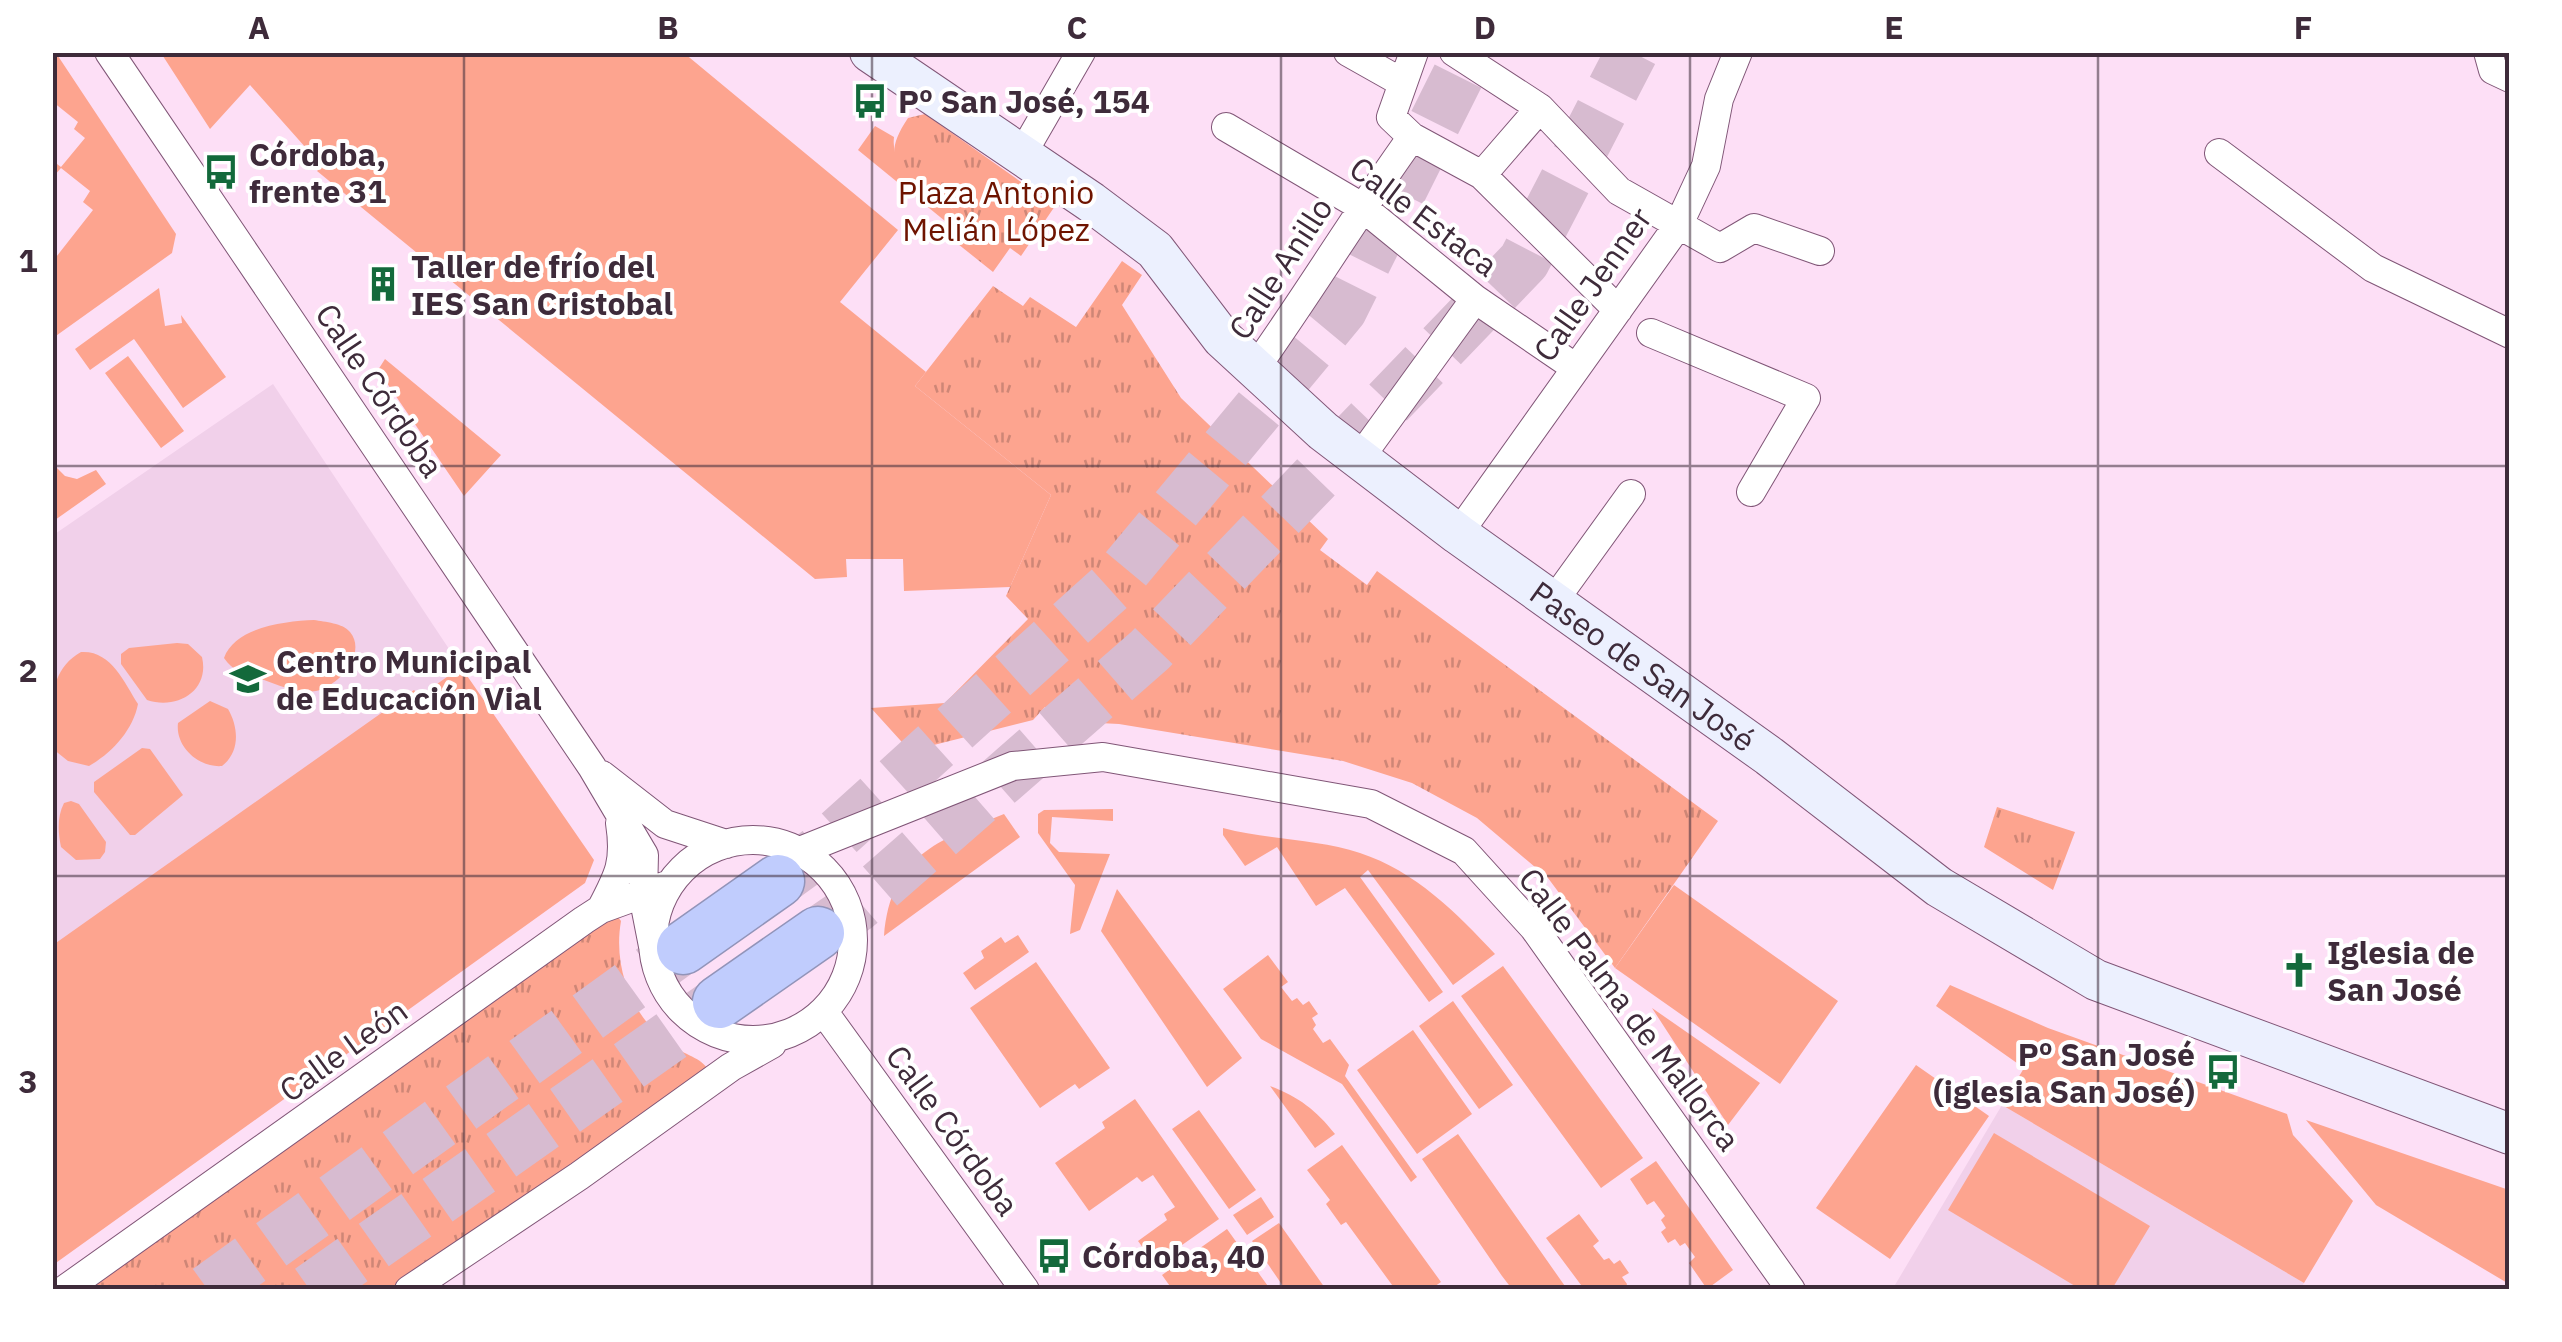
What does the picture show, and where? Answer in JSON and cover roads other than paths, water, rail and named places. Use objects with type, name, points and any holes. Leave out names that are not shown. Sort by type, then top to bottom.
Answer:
[{"type":"highway","points":[[668,947],[788,866]]},
{"type":"highway","points":[[719,1002],[818,934]]},
{"type":"street","name":"Calle Córdoba","points":[[109,52],[592,768],[644,855],[657,890]]},
{"type":"street","name":"Paseo de San José","points":[[870,52],[1155,250],[1222,338],[1359,459],[1769,756],[1940,887],[2096,980],[2510,1134]]},
{"type":"street","points":[[1022,156],[1082,52]]},
{"type":"street","points":[[1348,52],[1404,83]]},
{"type":"street","points":[[1414,52],[1391,117],[1412,136],[1482,175],[1618,310]]},
{"type":"street","points":[[1454,52],[1490,62],[1619,191],[1720,248],[1754,228],[1820,251]]},
{"type":"street","name":"Calle Jenner","points":[[1458,534],[1679,224],[1706,166],[1719,99],[1738,52]]},
{"type":"street","points":[[2488,52],[2493,70],[2510,78]]},
{"type":"street","points":[[1482,175],[1540,108]]},
{"type":"street","name":"Calle Estaca","points":[[1226,127],[1362,207],[1475,299],[1576,368]]},
{"type":"street","name":"Calle Anillo","points":[[1254,370],[1412,136]]},
{"type":"street","points":[[2219,152],[2373,268],[2510,334]]},
{"type":"street","points":[[1359,459],[1475,299]]},
{"type":"street","points":[[1651,333],[1806,398],[1750,492]]},
{"type":"street","points":[[1552,602],[1631,494]]},
{"type":"street","name":"Calle Palma de Mallorca","points":[[788,866],[1013,766],[1102,757],[1372,804],[1464,851],[1534,928],[1792,1290]]},
{"type":"street","name":"Calle Córdoba","points":[[592,768],[665,824],[726,844]]},
{"type":"street","name":"Calle Córdoba","points":[[600,909],[619,876],[625,852],[619,816]]},
{"type":"street","points":[[409,1290],[730,1068],[783,1037],[824,1012],[846,980],[854,944],[848,906],[829,874],[788,866],[764,840],[726,844],[694,859],[657,890],[656,914],[668,947],[661,981],[682,1012],[711,1032],[747,1042],[783,1037]]},
{"type":"street","name":"Calle León","points":[[64,1290],[600,909],[657,890]]},
{"type":"street","name":"Calle Córdoba","points":[[824,1012],[1025,1290]]},
{"type":"tunnel","points":[[778,881],[818,852],[1110,588],[1341,310],[1470,52]]},
{"type":"tunnel","points":[[818,933],[856,907],[1150,650],[1524,261],[1632,52]]},
{"type":"tunnel","points":[[208,1290],[683,948]]},
{"type":"tunnel","points":[[310,1290],[719,1002]]},
{"type":"place","name":"Pº San José, 154","points":[[870,101]]},
{"type":"place","name":"Córdoba, frente 31","points":[[221,172]]},
{"type":"place","name":"Taller de frío del IES San Cristobal","points":[[383,284]]},
{"type":"place","name":"Centro Municipal de Educación Vial","points":[[248,679]]},
{"type":"place","name":"Iglesia de San José","points":[[2299,970]]},
{"type":"place","name":"Pº San José (iglesia San José)","points":[[2223,1072]]},
{"type":"place","name":"Córdoba, 40","points":[[1054,1256]]},
{"type":"park label","name":"Plaza Antonio Melián López","points":[[996,210]]}]
